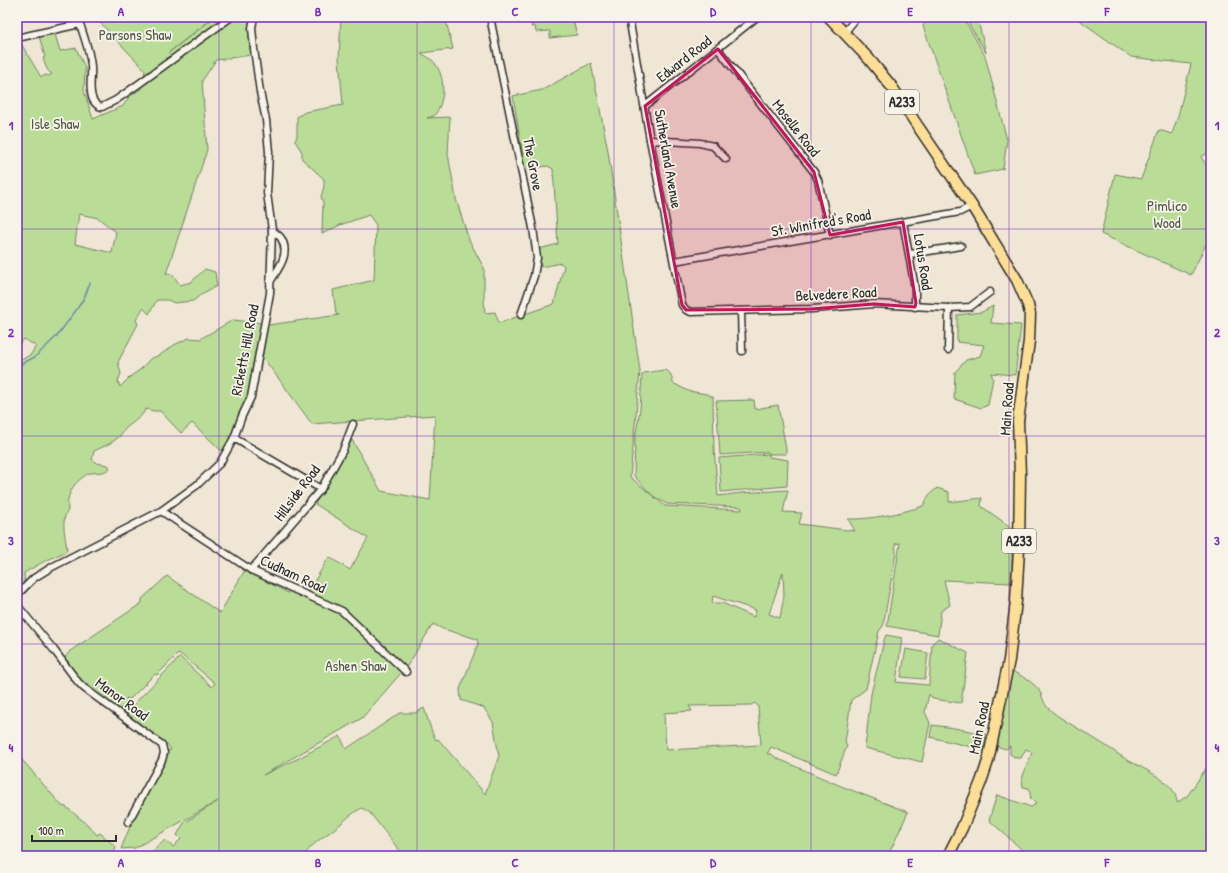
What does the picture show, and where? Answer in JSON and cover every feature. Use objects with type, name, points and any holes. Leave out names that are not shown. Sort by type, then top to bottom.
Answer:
[{"type":"main road","name":"Main Road","points":[[828,17],[869,59],[892,87],[972,206],[1017,280],[1028,305],[1030,321],[1018,421],[1020,536],[1016,601],[1009,660],[988,761],[962,828],[948,856]]},
{"type":"street","points":[[17,38],[80,24],[92,67],[92,99],[96,105],[102,107],[116,100],[230,17]]},
{"type":"street","name":"Ricketts Hill Road","points":[[17,595],[34,578],[161,510],[197,485],[220,464],[234,438],[251,397],[270,293],[272,230],[267,193],[268,145],[266,120],[260,92],[254,48],[252,28],[254,17]]},
{"type":"street","name":"The Grove","points":[[490,17],[533,228],[536,258],[534,276],[521,315]]},
{"type":"street","name":"Sutherland Avenue","points":[[629,17],[650,140],[682,306]]},
{"type":"street","name":"Edward Road","points":[[645,106],[757,17]]},
{"type":"street","points":[[844,33],[857,17]]},
{"type":"street","name":"Moselle Road","points":[[718,48],[814,172],[818,180],[830,235]]},
{"type":"street","points":[[650,140],[700,143],[713,146],[726,159]]},
{"type":"street","name":"St. Winifred's Road","points":[[674,261],[960,212],[972,206]]},
{"type":"street","name":"Lotus Road","points":[[903,222],[915,288],[915,307]]},
{"type":"street","points":[[270,282],[284,261],[285,248],[281,238],[272,230]]},
{"type":"street","points":[[910,254],[961,246]]},
{"type":"street","name":"Belvedere Road","points":[[682,306],[691,312],[812,309],[874,304],[949,308],[970,307],[990,292]]},
{"type":"street","points":[[948,350],[949,308]]},
{"type":"street","points":[[741,311],[742,351]]},
{"type":"street","name":"Hillside Road","points":[[251,570],[320,489],[343,450],[353,424]]},
{"type":"street","points":[[234,438],[320,489]]},
{"type":"street","name":"Cudham Road","points":[[161,510],[251,570],[342,611],[406,672]]},
{"type":"street","name":"Manor Road","points":[[17,605],[84,688],[162,745],[164,753],[162,760],[128,822]]},
{"type":"highlighted area","points":[[718,49],[814,172],[830,235],[903,222],[916,303],[915,307],[874,304],[812,309],[686,310],[682,305],[645,106]]},
{"type":"green space","points":[[95,17],[214,17],[168,53],[215,17],[252,17],[249,27],[251,55],[216,60],[202,81],[207,150],[166,274],[168,273],[173,275],[180,285],[191,282],[205,269],[215,272],[217,286],[203,293],[193,301],[174,303],[168,300],[157,300],[149,314],[143,308],[136,320],[138,324],[118,362],[121,374],[118,381],[120,387],[150,359],[160,355],[174,345],[189,338],[200,339],[233,320],[261,323],[261,326],[339,315],[336,314],[333,290],[374,280],[376,225],[369,215],[340,225],[322,234],[323,202],[321,197],[324,179],[302,159],[302,152],[295,141],[297,136],[297,117],[305,112],[343,105],[339,59],[341,17],[445,17],[453,49],[421,53],[435,63],[443,84],[442,98],[438,110],[434,116],[427,118],[450,117],[448,154],[456,199],[469,240],[484,268],[485,313],[495,312],[499,323],[554,304],[564,266],[561,263],[541,267],[539,249],[558,244],[553,169],[548,166],[525,169],[513,96],[542,90],[591,63],[608,151],[640,371],[630,477],[665,506],[742,510],[741,507],[667,504],[653,496],[634,476],[635,439],[640,409],[642,375],[644,373],[664,370],[670,373],[673,383],[688,391],[707,394],[713,397],[714,449],[718,496],[788,490],[783,512],[802,513],[799,524],[855,531],[848,519],[886,516],[923,506],[929,495],[937,488],[949,492],[949,502],[982,498],[981,506],[1012,528],[1012,570],[1010,583],[944,580],[950,605],[941,611],[938,635],[887,626],[900,543],[895,544],[896,553],[883,626],[879,631],[866,689],[851,700],[845,743],[847,746],[836,774],[771,747],[767,754],[772,754],[776,758],[841,786],[908,812],[888,856],[404,856],[370,813],[362,808],[354,812],[318,841],[304,856],[178,856],[180,854],[179,853],[175,856],[148,856],[165,840],[173,847],[181,839],[177,835],[184,823],[218,801],[135,848],[121,849],[163,752],[171,750],[168,745],[126,713],[84,685],[64,659],[70,651],[142,603],[142,599],[167,576],[220,613],[245,570],[288,593],[289,591],[339,613],[343,617],[347,613],[342,609],[308,592],[329,557],[350,570],[368,538],[315,504],[352,440],[381,491],[430,500],[435,415],[312,424],[256,348],[247,399],[224,453],[192,423],[181,433],[160,411],[146,409],[141,416],[125,429],[119,437],[109,444],[94,451],[92,459],[96,463],[108,465],[110,468],[103,472],[86,475],[73,487],[68,500],[68,510],[64,519],[67,551],[24,573],[24,583],[17,591],[17,357],[23,359],[31,354],[36,346],[24,339],[17,347],[17,37],[41,77],[52,74],[48,71],[45,65],[43,58],[45,57],[39,36],[55,34],[60,51],[76,48],[85,68],[84,91],[93,119],[123,106],[129,97],[142,88],[145,70]],"holes":[[[79,214],[98,218],[116,232],[112,253],[75,244]],[[783,572],[784,596],[780,618],[769,614]],[[713,596],[756,610],[754,617],[722,603],[712,603]],[[433,624],[443,629],[477,639],[478,644],[460,689],[461,700],[484,708],[493,722],[499,756],[485,794],[438,739],[436,740],[424,708],[415,713],[400,713],[346,749],[340,736],[263,775],[362,718],[408,665]],[[179,653],[215,683],[212,687],[180,657],[130,708],[126,698],[130,699],[155,674],[157,675]],[[755,703],[758,706],[761,745],[666,750],[664,713],[692,711],[689,706],[751,705]]]},
{"type":"green space","points":[[534,17],[572,17],[577,35],[550,38],[550,31],[536,32],[535,26],[531,27]]},
{"type":"green space","points":[[929,17],[963,17],[985,56],[1007,140],[1003,169],[975,175],[923,26]]},
{"type":"green space","points":[[965,17],[977,17],[986,53]]},
{"type":"green space","name":"Pimlico Wood","points":[[1075,17],[1207,17],[1211,25],[1211,151],[1201,157],[1211,172],[1211,234],[1191,275],[1101,234],[1115,174],[1141,179],[1159,130],[1172,134],[1191,64],[1131,57]]},
{"type":"green space","points":[[993,306],[991,323],[1021,325],[1016,368],[1015,375],[991,373],[993,378],[988,405],[981,408],[954,399],[955,372],[966,360],[980,356],[984,345],[957,342],[957,315],[982,312]]},
{"type":"green space","points":[[754,400],[755,409],[778,405],[786,454],[769,454],[768,452],[720,455],[716,401]]},
{"type":"green space","points":[[769,454],[769,457],[788,460],[787,486],[721,492],[719,458]]},
{"type":"green space","points":[[886,635],[902,638],[896,682],[929,685],[932,644],[938,638],[968,653],[961,703],[933,699],[929,694],[925,712],[930,723],[922,762],[865,748],[871,694]]},
{"type":"green space","points":[[906,649],[928,653],[925,679],[901,677]]},
{"type":"green space","points":[[1012,671],[1033,684],[1039,690],[1047,707],[1057,715],[1165,782],[1175,794],[1177,803],[1188,795],[1211,761],[1211,837],[1208,834],[1205,839],[1211,845],[1211,856],[1028,856],[1023,852],[989,820],[997,795],[1031,807],[1036,804],[1031,799],[1029,788],[1023,787],[1022,780],[1032,752],[1026,749],[1021,758],[1016,758],[1010,754],[1010,746],[1006,749],[996,746]]},
{"type":"green space","points":[[932,725],[986,734],[984,750],[930,737]]},
{"type":"green space","points":[[17,754],[62,806],[66,807],[87,824],[97,835],[100,833],[116,847],[113,856],[17,856]]},
{"type":"waterway","points":[[17,366],[35,357],[57,336],[77,309],[85,296],[90,283]]},
{"type":"park label","name":"Parsons Shaw","points":[[135,35]]},
{"type":"park label","name":"Isle Shaw","points":[[55,124]]},
{"type":"park label","name":"Ashen Shaw","points":[[356,666]]}]
